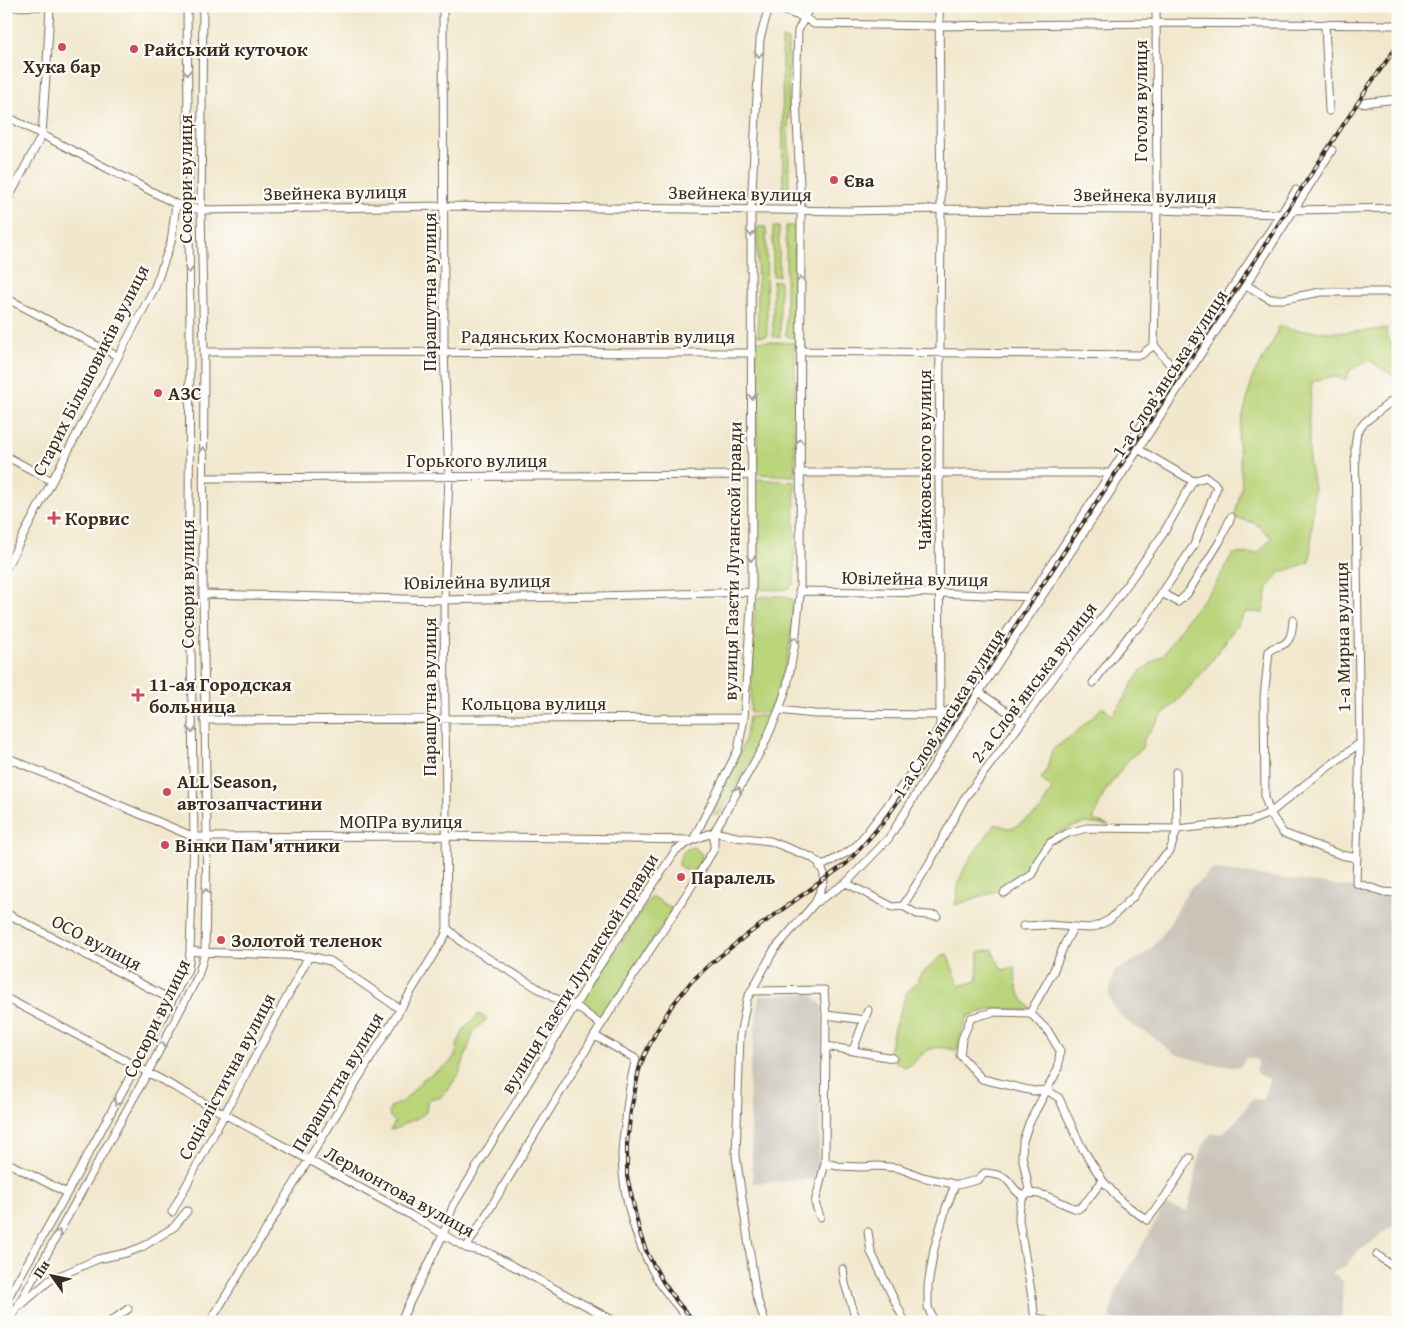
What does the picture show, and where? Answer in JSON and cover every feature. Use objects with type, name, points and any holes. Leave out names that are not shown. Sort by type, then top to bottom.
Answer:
[{"type":"street","points":[[46,63],[50,6]]},
{"type":"street","points":[[6,7],[59,6]]},
{"type":"street","name":"Сосюри вулиця","points":[[6,1300],[67,1193],[188,969],[194,837],[189,520],[190,331],[187,6]]},
{"type":"street","name":"Сосюри вулиця","points":[[9,1322],[148,1072],[198,976],[205,952],[204,352],[201,210],[203,6]]},
{"type":"street","name":"Парашутна вулиця","points":[[210,1322],[443,939],[447,928],[444,600],[449,477],[444,352],[443,6]]},
{"type":"street","points":[[452,6],[458,6]]},
{"type":"street","points":[[770,6],[805,18],[814,24],[939,26],[1156,24],[1398,25]]},
{"type":"street","name":"вулиця Газєти Луганской правди","points":[[400,1322],[443,1235],[453,1206],[603,960],[676,850],[693,840],[738,750],[744,718],[752,592],[750,209],[760,39],[770,6]]},
{"type":"street","points":[[466,1248],[601,1025],[714,849],[714,832],[763,747],[787,686],[795,643],[799,591],[801,209],[796,95],[798,31],[810,6]]},
{"type":"street","name":"Чайковського вулиця","points":[[820,867],[857,845],[911,774],[940,726],[941,209],[939,6]]},
{"type":"street","name":"Гоголя вулиця","points":[[1154,345],[1157,210],[1156,6]]},
{"type":"street","points":[[1325,24],[1328,111]]},
{"type":"street","points":[[6,203],[42,135],[46,75]]},
{"type":"street","points":[[1361,103],[1398,99]]},
{"type":"street","points":[[6,116],[176,204],[201,210]]},
{"type":"street","name":"1-а Слов’янська вулиця","points":[[766,1322],[756,1295],[736,1156],[740,1036],[747,998],[774,950],[814,903],[846,883],[890,838],[979,692],[1246,286],[1332,150]]},
{"type":"street","points":[[779,710],[814,714],[940,715],[957,706],[1296,190]]},
{"type":"street","name":"Старих Більшовиків вулиця","points":[[6,568],[155,287],[171,242],[176,204]]},
{"type":"street","name":"Звейнека вулиця","points":[[201,210],[445,206],[849,211],[941,209],[1157,210],[1280,214]]},
{"type":"street","points":[[1293,210],[1398,208]]},
{"type":"street","points":[[1246,286],[1270,299],[1284,299],[1321,292],[1393,292],[1398,289]]},
{"type":"street","points":[[6,298],[117,356]]},
{"type":"street","points":[[800,351],[1142,355],[1154,345],[1176,372]]},
{"type":"street","name":"Радянських Космонавтів вулиця","points":[[204,352],[752,353]]},
{"type":"street","name":"1-а Мирна вулиця","points":[[1398,396],[1365,422],[1357,432],[1355,447],[1360,743],[1356,883],[1384,892],[1398,893]]},
{"type":"street","points":[[1092,683],[1130,634],[1141,625],[1194,545],[1217,487],[1206,477],[1193,481],[1138,449]]},
{"type":"street","points":[[6,456],[52,481]]},
{"type":"street","points":[[799,473],[1111,472]]},
{"type":"street","name":"Горького вулиця","points":[[203,478],[751,475]]},
{"type":"street","name":"2-а Слов’янська вулиця","points":[[903,906],[964,800],[1060,669],[1114,602],[1163,534],[1193,481]]},
{"type":"street","points":[[1162,593],[1178,602],[1187,594],[1220,541],[1231,517]]},
{"type":"street","name":"Ювілейна вулиця","points":[[799,591],[940,593],[1030,597]]},
{"type":"street","name":"Ювілейна вулиця","points":[[203,594],[444,600],[752,592]]},
{"type":"street","points":[[1293,620],[1289,641],[1269,651],[1265,685],[1265,797],[1270,813],[1283,833],[1341,855],[1357,858]]},
{"type":"street","points":[[979,692],[1022,722]]},
{"type":"street","name":"Кольцова вулиця","points":[[204,720],[744,718]]},
{"type":"street","points":[[1004,893],[1033,874],[1037,862],[1050,843],[1068,833],[1087,828],[1177,829],[1250,821],[1270,813],[1360,743]]},
{"type":"street","name":"МОПРа вулиця","points":[[6,757],[194,837],[446,836],[693,840]]},
{"type":"street","points":[[1024,926],[1048,925],[1088,928],[1097,926],[1109,920],[1133,897],[1155,866],[1170,851],[1177,829],[1176,772]]},
{"type":"street","points":[[693,840],[714,832],[770,842],[811,857],[818,863],[824,874],[824,881],[814,903]]},
{"type":"street","points":[[846,883],[894,907],[903,906],[917,914],[937,916]]},
{"type":"street","name":"ОСО вулиця","points":[[6,912],[172,1000]]},
{"type":"street","points":[[447,928],[463,942],[554,998],[576,1005],[601,1025]]},
{"type":"street","points":[[1030,1012],[1053,972],[1064,942],[1074,928]]},
{"type":"street","points":[[190,950],[309,956],[330,961],[400,1009]]},
{"type":"street","name":"Соціалістична вулиця","points":[[172,1212],[309,956]]},
{"type":"street","points":[[751,991],[824,990],[826,1016],[825,1162],[815,1203],[820,1217]]},
{"type":"street","name":"Лермонтова вулиця","points":[[6,998],[148,1072],[416,1218],[466,1248],[489,1253],[616,1322]]},
{"type":"street","points":[[853,1050],[868,1010]]},
{"type":"street","points":[[1050,1322],[1035,1319],[1019,1220],[1023,1196],[1029,1190],[1022,1155],[1024,1142],[1029,1123],[1047,1090],[1058,1069],[1060,1051],[1048,1031],[1030,1012],[993,1012],[972,1018],[962,1040],[960,1055],[982,1079],[1034,1091],[1047,1090],[1059,1098],[1081,1146],[1103,1181],[1123,1203],[1147,1220],[1165,1197],[1190,1158]]},
{"type":"street","points":[[826,1016],[865,1020]]},
{"type":"street","points":[[595,1036],[636,1059],[629,1089],[622,1155],[628,1199],[633,1223],[642,1249],[658,1280],[672,1301],[690,1322]]},
{"type":"street","points":[[826,1046],[893,1058]]},
{"type":"street","points":[[6,1162],[67,1193]]},
{"type":"street","points":[[825,1162],[838,1166],[899,1168],[922,1177],[955,1185],[977,1180],[985,1173],[995,1174],[1006,1179],[1023,1196]]},
{"type":"street","points":[[1023,1196],[1030,1192],[1040,1194],[1078,1209],[1084,1205],[1095,1188],[1103,1181]]},
{"type":"street","points":[[934,1322],[928,1306],[928,1286],[934,1248],[955,1185]]},
{"type":"street","points":[[17,1309],[50,1280],[98,1259],[126,1253],[142,1247],[174,1227],[187,1211]]},
{"type":"street","points":[[868,1232],[871,1252],[905,1322]]},
{"type":"street","points":[[1377,1255],[1398,1270]]},
{"type":"street","points":[[843,1269],[845,1284],[857,1322]]},
{"type":"street","points":[[110,1322],[128,1309]]},
{"type":"shaded area","points":[[1211,869],[1364,889],[1393,896],[1389,899],[1388,917],[1398,918],[1398,1222],[1358,1252],[1345,1266],[1331,1272],[1343,1281],[1341,1322],[1118,1322],[1109,1318],[1116,1291],[1165,1205],[1187,1211],[1202,1147],[1211,1134],[1223,1133],[1237,1120],[1252,1099],[1263,1100],[1270,1079],[1259,1075],[1256,1069],[1258,1060],[1246,1057],[1240,1067],[1210,1064],[1175,1054],[1146,1032],[1131,1025],[1118,1013],[1111,1003],[1109,993],[1115,971],[1144,955],[1158,941],[1190,888],[1205,877]]},
{"type":"shaded area","points":[[811,993],[822,1005],[823,1026],[818,1179],[753,1183],[749,1079],[759,996]]},
{"type":"green space","points":[[833,6],[924,6],[924,9]]},
{"type":"green space","points":[[782,39],[788,40],[789,194],[783,194]]},
{"type":"green space","points":[[786,226],[795,226],[795,338],[786,336]]},
{"type":"green space","points":[[757,227],[766,227],[767,336],[758,336]]},
{"type":"green space","points":[[773,227],[779,227],[779,276],[773,276]]},
{"type":"green space","points":[[773,281],[780,281],[780,337],[773,337]]},
{"type":"green space","points":[[1286,326],[1287,330],[1338,332],[1359,332],[1387,328],[1386,334],[1398,351],[1398,379],[1369,360],[1350,370],[1346,380],[1329,377],[1312,382],[1309,412],[1309,460],[1314,488],[1310,562],[1279,573],[1268,587],[1263,613],[1246,612],[1206,669],[1161,716],[1144,739],[1142,748],[1128,760],[1104,793],[1093,820],[1109,826],[1085,823],[1048,838],[1035,857],[1030,870],[1002,889],[955,905],[959,882],[965,867],[995,824],[1008,828],[1015,827],[1039,812],[1052,789],[1041,779],[1047,769],[1052,750],[1074,734],[1103,707],[1112,716],[1141,671],[1164,654],[1189,616],[1215,585],[1233,554],[1258,553],[1272,538],[1255,523],[1235,518],[1242,484],[1238,438],[1253,376],[1274,340],[1278,327]]},
{"type":"green space","points":[[756,341],[795,343],[795,476],[757,474]]},
{"type":"green space","points":[[756,479],[795,482],[794,584],[787,589],[760,589],[755,580]]},
{"type":"green space","points":[[781,596],[792,599],[793,620],[788,654],[777,702],[774,712],[750,713],[755,603],[759,597]]},
{"type":"green space","points":[[772,715],[760,741],[719,815],[715,815],[712,813],[712,810],[740,754],[749,717]]},
{"type":"green space","points":[[694,847],[701,853],[701,859],[698,868],[690,873],[679,866],[679,863],[685,851]]},
{"type":"green space","points":[[652,896],[672,909],[601,1020],[580,1004]]},
{"type":"green space","points":[[993,949],[1002,970],[1015,967],[1018,989],[1030,1008],[1027,1010],[992,1009],[968,1016],[959,1039],[957,1051],[942,1047],[933,1048],[924,1052],[914,1063],[908,1066],[905,1067],[895,1062],[897,1055],[889,1054],[893,1032],[906,994],[917,982],[919,976],[943,955],[947,954],[959,986],[977,981],[979,952]]},
{"type":"green space","points":[[479,1014],[487,1019],[474,1031],[459,1074],[448,1090],[440,1098],[432,1098],[427,1103],[426,1112],[420,1117],[390,1130],[395,1122],[390,1117],[389,1111],[391,1107],[405,1100],[423,1079],[449,1064],[456,1054],[464,1029]]},
{"type":"railway","points":[[695,1322],[663,1282],[647,1253],[640,1234],[627,1176],[627,1144],[639,1070],[656,1032],[671,1007],[691,982],[709,965],[748,934],[847,863],[882,824],[942,738],[1370,84],[1398,45]]},
{"type":"place","name":"Хука бар","points":[[62,47]]},
{"type":"place","name":"Райський куточок","points":[[134,49]]},
{"type":"place","name":"Єва","points":[[834,180]]},
{"type":"place","name":"АЗС","points":[[158,393]]},
{"type":"place","name":"Корвис","points":[[54,518]]},
{"type":"place","name":"11-ая Городская больница","points":[[138,695]]},
{"type":"place","name":"ALL Season, автозапчастини","points":[[167,792]]},
{"type":"place","name":"Вінки Пам'ятники","points":[[165,845]]},
{"type":"place","name":"Паралель","points":[[681,877]]},
{"type":"place","name":"Золотой теленок","points":[[221,940]]}]
